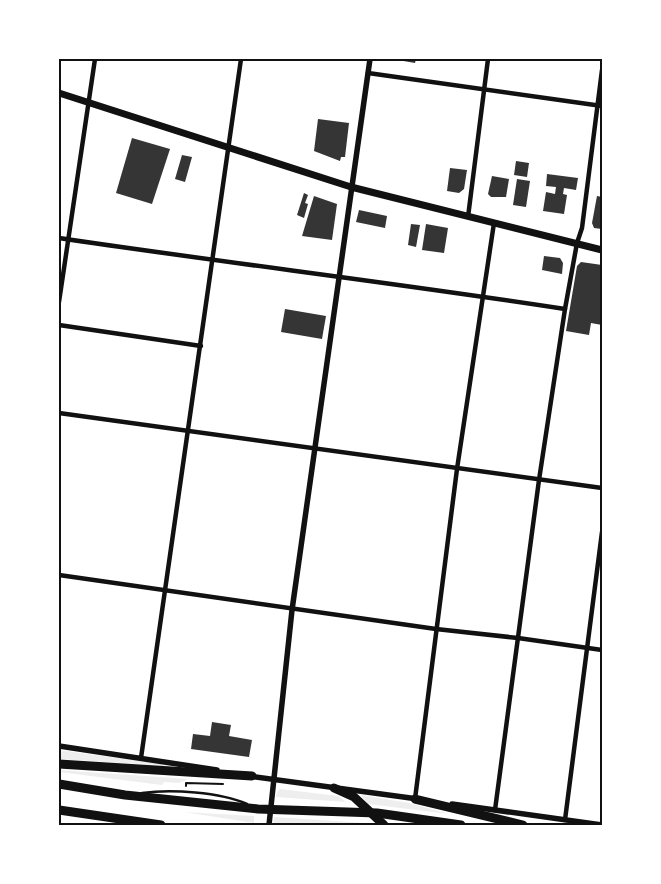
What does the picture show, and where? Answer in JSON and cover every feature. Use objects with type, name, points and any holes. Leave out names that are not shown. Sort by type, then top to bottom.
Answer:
[{"type":"highway","points":[[59,764],[252,776]]},
{"type":"highway","points":[[59,784],[125,796],[258,809],[377,813],[461,825]]},
{"type":"highway","points":[[334,788],[354,797],[384,825]]},
{"type":"highway","points":[[415,799],[523,825]]},
{"type":"highway","points":[[59,810],[161,825]]},
{"type":"main road","points":[[59,93],[351,187],[577,242],[602,250]]},
{"type":"street","points":[[59,302],[95,59]]},
{"type":"street","points":[[141,758],[241,59]]},
{"type":"street","points":[[269,825],[292,610],[370,59]]},
{"type":"street","points":[[468,217],[488,59]]},
{"type":"street","points":[[495,810],[539,480],[565,309],[577,242],[582,228],[601,106],[602,70]]},
{"type":"street","points":[[368,73],[485,88],[601,106]]},
{"type":"street","points":[[415,799],[458,469],[494,223]]},
{"type":"street","points":[[59,238],[213,261],[338,275],[565,309]]},
{"type":"street","points":[[59,325],[201,346]]},
{"type":"street","points":[[59,413],[602,488]]},
{"type":"street","points":[[565,820],[602,532]]},
{"type":"street","points":[[59,575],[165,592],[436,630],[518,638],[602,650]]},
{"type":"street","points":[[59,746],[334,788],[602,824]]},
{"type":"shaded area","points":[[59,750],[161,764],[165,766],[59,759]]},
{"type":"shaded area","points":[[59,770],[188,779],[179,783],[164,782],[162,785],[59,772]]},
{"type":"shaded area","points":[[280,789],[338,796],[346,802],[276,797]]},
{"type":"shaded area","points":[[361,795],[409,803],[449,814],[368,804]]},
{"type":"shaded area","points":[[184,812],[254,816],[254,823]]},
{"type":"shaded area","points":[[274,817],[366,823],[369,825],[273,825]]},
{"type":"building","points":[[392,59],[416,59],[415,63]]},
{"type":"building","points":[[318,119],[349,123],[345,157],[341,157],[340,161],[314,151]]},
{"type":"building","points":[[132,138],[170,149],[152,204],[116,193]]},
{"type":"building","points":[[182,155],[192,157],[185,182],[175,179]]},
{"type":"building","points":[[516,161],[529,163],[527,177],[514,175]]},
{"type":"building","points":[[450,168],[467,170],[464,189],[459,193],[447,191]]},
{"type":"building","points":[[547,174],[578,178],[576,190],[564,188],[563,194],[567,195],[564,214],[543,211],[546,192],[555,194],[556,187],[546,186]]},
{"type":"building","points":[[492,176],[509,179],[506,197],[491,197],[488,194]]},
{"type":"building","points":[[517,179],[530,181],[526,207],[513,205]]},
{"type":"building","points":[[304,193],[308,195],[305,203],[308,204],[304,218],[297,215]]},
{"type":"building","points":[[314,196],[337,204],[332,240],[302,236]]},
{"type":"building","points":[[597,196],[602,197],[602,229],[594,228],[592,223]]},
{"type":"building","points":[[359,210],[387,216],[385,228],[356,222]]},
{"type":"building","points":[[411,224],[420,225],[416,247],[408,245]]},
{"type":"building","points":[[426,224],[448,228],[444,253],[422,250]]},
{"type":"building","points":[[544,256],[560,258],[563,263],[562,274],[542,270]]},
{"type":"building","points":[[581,262],[602,265],[602,325],[591,323],[589,335],[566,331],[577,266]]},
{"type":"building","points":[[285,309],[326,316],[322,339],[281,332]]},
{"type":"building","points":[[212,722],[231,725],[229,736],[252,740],[249,757],[191,749],[193,734],[210,736]]}]
